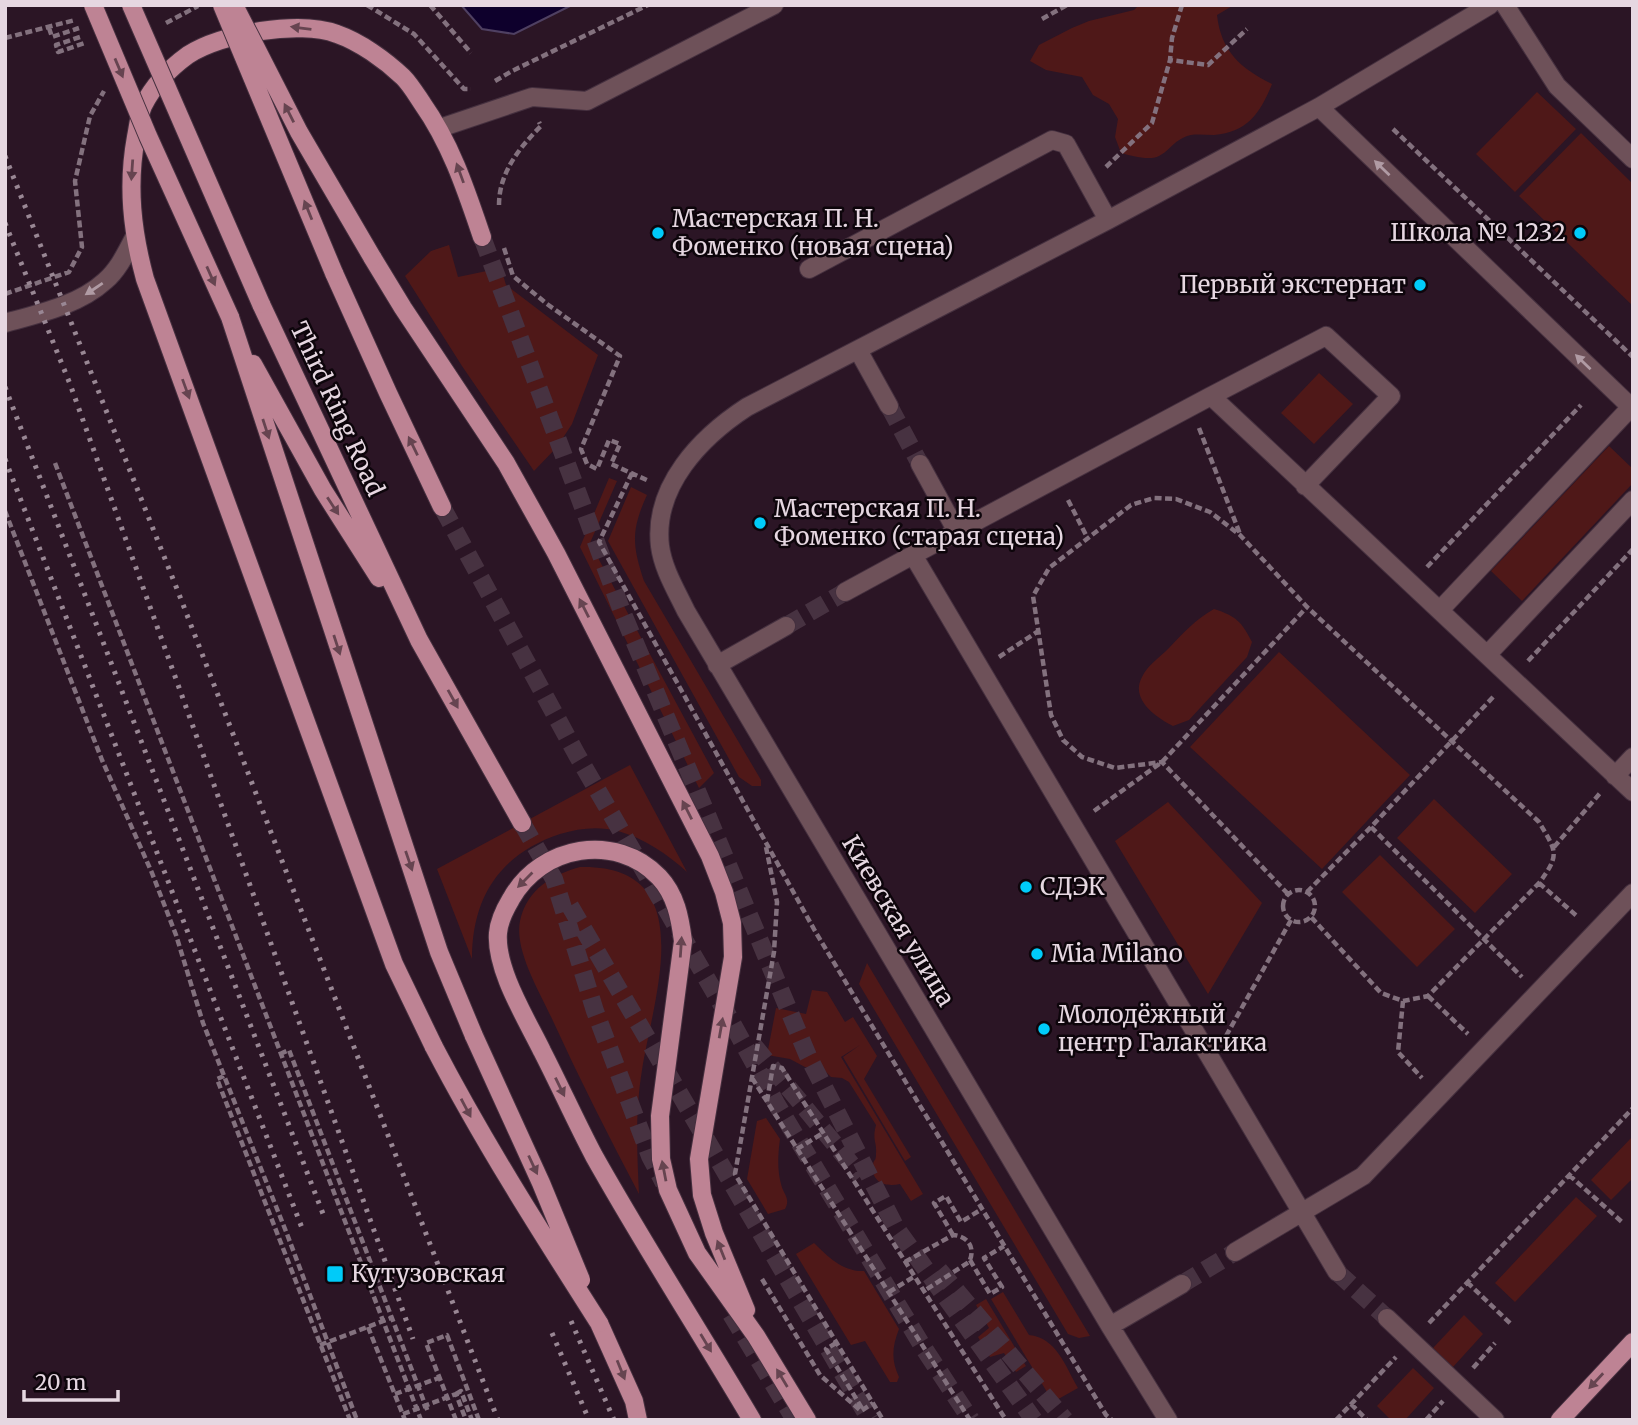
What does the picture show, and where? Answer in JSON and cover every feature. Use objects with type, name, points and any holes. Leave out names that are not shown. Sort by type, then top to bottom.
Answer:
[{"type":"main road","points":[[93,5],[148,136],[230,317],[323,490],[419,640]]},
{"type":"main road","name":"Third Ring Road","points":[[131,5],[261,304],[419,640],[522,823]]},
{"type":"main road","points":[[222,5],[334,273],[442,507]]},
{"type":"main road","points":[[234,5],[299,132],[372,257],[506,463],[556,553],[710,856],[732,923],[733,957],[699,1158],[702,1195],[756,1336]]},
{"type":"main road","points":[[482,237],[458,166],[440,128],[404,78],[371,52],[336,33],[292,27],[233,36],[189,54],[159,80],[142,109],[133,154],[130,196],[135,236],[145,279],[394,964],[471,1118],[599,1323],[616,1356],[634,1401],[638,1420]]},
{"type":"main road","points":[[230,317],[439,952],[541,1183],[599,1323]]},
{"type":"main road","points":[[752,1420],[594,1155],[509,980],[500,954],[498,933],[503,913],[519,884],[543,864],[570,851],[595,849],[620,852],[641,862],[660,878],[674,898],[681,919],[683,941],[660,1116],[667,1190],[697,1253],[756,1336],[807,1420]]},
{"type":"main road","points":[[1560,1420],[1633,1342]]},
{"type":"street","points":[[440,128],[532,97],[587,101],[774,5]]},
{"type":"street","name":"Киевская улица","points":[[1167,1420],[717,665],[668,575],[660,547],[660,525],[670,489],[686,462],[706,438],[747,407],[1319,107],[1490,5]]},
{"type":"street","points":[[1506,5],[1557,86],[1633,159]]},
{"type":"street","points":[[1319,107],[1632,408],[1440,610]]},
{"type":"street","points":[[809,269],[1052,140],[1066,144],[1108,220]]},
{"type":"street","points":[[5,323],[80,299],[105,281],[121,262],[135,236]]},
{"type":"street","points":[[845,592],[956,530],[1326,336],[1391,396],[1305,486]]},
{"type":"street","points":[[858,350],[889,406]]},
{"type":"street","points":[[1211,396],[1633,792]]},
{"type":"street","points":[[920,464],[956,530]]},
{"type":"street","points":[[1487,655],[1633,500]]},
{"type":"street","points":[[913,555],[1336,1272]]},
{"type":"street","points":[[717,665],[786,626]]},
{"type":"street","points":[[1615,776],[1633,757]]},
{"type":"street","points":[[1235,1252],[1363,1176],[1633,893]]},
{"type":"street","points":[[1110,1326],[1182,1284]]},
{"type":"street","points":[[1387,1318],[1495,1420]]},
{"type":"path","points":[[367,5],[414,34],[464,89],[474,89]]},
{"type":"path","points":[[430,5],[471,53]]},
{"type":"path","points":[[493,83],[512,71],[648,5]]},
{"type":"path","points":[[1042,19],[1067,5]]},
{"type":"path","points":[[1088,184],[1152,123],[1182,5]]},
{"type":"path","points":[[49,28],[52,37],[87,26]]},
{"type":"path","points":[[1170,60],[1208,65],[1247,29]]},
{"type":"path","points":[[5,38],[39,30]]},
{"type":"path","points":[[58,52],[56,45],[89,33]]},
{"type":"path","points":[[499,212],[499,198],[507,171],[521,146],[541,126]]},
{"type":"path","points":[[1393,129],[1633,357]]},
{"type":"path","points":[[503,244],[513,276],[620,356],[581,449],[587,464],[597,469],[610,440],[620,443],[611,464],[656,484]]},
{"type":"path","points":[[5,294],[69,272],[82,247]]},
{"type":"path","points":[[1411,584],[1581,405]]},
{"type":"path","points":[[1191,407],[1240,535]]},
{"type":"path","points":[[55,463],[421,1420]]},
{"type":"path","points":[[632,473],[599,542],[815,931],[1106,1415],[1112,1420]]},
{"type":"path","points":[[1056,478],[1087,537]]},
{"type":"path","points":[[1162,762],[1115,768],[1082,757],[1063,740],[1051,715],[1033,596],[1049,568],[1087,537],[1131,505],[1154,498],[1176,499],[1210,512],[1240,535],[1307,607],[1539,822],[1554,847],[1553,865],[1539,883],[1428,996],[1403,1001],[1381,993],[1311,917]]},
{"type":"path","points":[[5,511],[102,760],[176,934],[203,1023],[357,1420]]},
{"type":"path","points":[[1311,917],[1298,922],[1291,920],[1283,908],[1288,894],[1294,891],[1307,892],[1633,549]]},
{"type":"path","points":[[1073,826],[1162,762],[1307,607]]},
{"type":"path","points":[[981,669],[1037,632]]},
{"type":"path","points":[[1162,762],[1288,894]]},
{"type":"path","points":[[1554,847],[1615,776]]},
{"type":"path","points":[[1371,827],[1538,992]]},
{"type":"path","points":[[765,840],[777,902],[774,952],[735,1174],[883,1420]]},
{"type":"path","points":[[1539,883],[1595,932]]},
{"type":"path","points":[[1307,892],[1315,904],[1311,917]]},
{"type":"path","points":[[1211,1061],[1291,920]]},
{"type":"path","points":[[1428,996],[1484,1049]]},
{"type":"path","points":[[1403,1001],[1398,1052],[1439,1096]]},
{"type":"path","points":[[280,1054],[289,1050],[428,1412]]},
{"type":"path","points":[[767,1101],[774,1066],[782,1068],[1006,1420]]},
{"type":"path","points":[[224,1076],[217,1079],[349,1420]]},
{"type":"path","points":[[752,1078],[970,1420]]},
{"type":"path","points":[[1336,1420],[1633,1108]]},
{"type":"path","points":[[797,1149],[823,1133]]},
{"type":"path","points":[[1569,1175],[1622,1222]]},
{"type":"path","points":[[982,1209],[961,1222],[946,1196],[934,1203],[953,1235],[970,1244],[970,1261],[990,1294],[1002,1287],[984,1258],[1004,1246]]},
{"type":"path","points":[[905,1262],[953,1235]]},
{"type":"path","points":[[924,1290],[970,1261]]},
{"type":"path","points":[[758,1271],[820,1375],[863,1410]]},
{"type":"path","points":[[888,1292],[915,1276]]},
{"type":"path","points":[[1467,1282],[1512,1325]]},
{"type":"path","points":[[320,1345],[391,1318]]},
{"type":"path","points":[[368,1327],[404,1417],[461,1391],[472,1420]]},
{"type":"path","points":[[456,1420],[426,1343],[447,1335],[479,1420]]},
{"type":"path","points":[[836,1343],[826,1349],[863,1410]]},
{"type":"path","points":[[1471,1370],[1495,1343]]},
{"type":"path","points":[[395,1394],[444,1376]]},
{"type":"path","points":[[456,1394],[466,1420]]},
{"type":"path","points":[[1426,1420],[1446,1398]]},
{"type":"path","points":[[863,1410],[873,1403]]},
{"type":"path","points":[[1351,1404],[1367,1420]]},
{"type":"shaded area","points":[[461,5],[572,5],[514,34],[482,29]]},
{"type":"shaded area","points":[[1139,5],[1234,5],[1217,15],[1223,39],[1242,65],[1272,84],[1263,104],[1251,120],[1225,133],[1185,137],[1155,157],[1140,158],[1121,153],[1115,137],[1118,119],[1109,104],[1093,95],[1082,77],[1046,70],[1030,61],[1039,45],[1072,28],[1134,10]]},
{"type":"shaded area","points":[[1537,92],[1576,129],[1515,192],[1476,154]]},
{"type":"shaded area","points":[[1581,133],[1633,184],[1633,306],[1519,196]]},
{"type":"shaded area","points":[[449,245],[458,277],[501,268],[506,285],[598,355],[572,424],[557,447],[534,471],[462,366],[405,276],[431,251]]},
{"type":"shaded area","points":[[1319,373],[1353,404],[1314,444],[1281,413]]},
{"type":"shaded area","points":[[1609,446],[1633,469],[1633,483],[1522,601],[1491,571]]},
{"type":"shaded area","points":[[609,478],[617,481],[590,543],[714,773],[699,788],[580,547]]},
{"type":"shaded area","points":[[631,487],[647,495],[638,518],[635,538],[644,581],[761,780],[761,786],[752,786],[739,777],[608,541]]},
{"type":"shaded area","points":[[1214,609],[1233,617],[1245,629],[1252,642],[1247,657],[1189,720],[1173,726],[1146,706],[1139,693],[1139,685],[1150,665],[1201,617]]},
{"type":"shaded area","points":[[1279,652],[1410,775],[1322,869],[1190,747]]},
{"type":"shaded area","points":[[630,765],[687,872],[655,847],[618,831],[589,828],[560,834],[521,853],[494,881],[477,916],[472,959],[437,869]]},
{"type":"shaded area","points":[[1434,799],[1512,874],[1475,913],[1397,838]]},
{"type":"shaded area","points":[[1168,802],[1262,903],[1208,994],[1115,841]]},
{"type":"shaded area","points":[[1380,855],[1455,929],[1417,967],[1342,892]]},
{"type":"shaded area","points":[[580,867],[618,872],[643,887],[657,911],[661,940],[660,973],[638,1101],[639,1194],[584,1087],[536,985],[521,945],[520,921],[528,900],[551,879]]},
{"type":"shaded area","points":[[867,963],[1090,1336],[1079,1338],[1068,1334],[859,984]]},
{"type":"shaded area","points":[[812,990],[827,992],[845,1022],[853,1017],[877,1056],[864,1079],[911,1157],[905,1161],[843,1057],[860,1045],[841,1057],[923,1194],[911,1201],[900,1184],[890,1185],[877,1180],[873,1171],[876,1125],[849,1082],[831,1077],[824,1070],[767,1055],[776,1008],[806,1014]]},
{"type":"shaded area","points":[[766,1118],[780,1139],[779,1173],[787,1202],[785,1209],[768,1214],[747,1179],[757,1121]]},
{"type":"shaded area","points":[[1633,1136],[1633,1178],[1611,1200],[1591,1180]]},
{"type":"shaded area","points":[[1576,1197],[1597,1216],[1515,1302],[1495,1283]]},
{"type":"shaded area","points":[[814,1243],[843,1266],[864,1271],[899,1329],[893,1353],[899,1377],[897,1382],[890,1382],[865,1341],[851,1345],[796,1254]]},
{"type":"shaded area","points":[[1003,1292],[1029,1335],[1047,1341],[1053,1347],[1078,1388],[1053,1402],[991,1299]]},
{"type":"shaded area","points":[[986,1299],[1026,1366],[1016,1372],[1004,1353],[990,1357],[978,1337],[989,1328],[976,1305]]},
{"type":"shaded area","points":[[1464,1315],[1483,1334],[1453,1367],[1433,1348]]},
{"type":"shaded area","points":[[1413,1368],[1434,1388],[1405,1420],[1391,1420],[1377,1406]]},
{"type":"tunnel","points":[[482,237],[623,614],[808,1056],[896,1228],[1034,1420]]},
{"type":"tunnel","points":[[889,406],[920,464]]},
{"type":"tunnel","points":[[442,507],[577,755],[777,1105],[923,1347],[971,1420]]},
{"type":"tunnel","points":[[786,626],[845,592]]},
{"type":"tunnel","points":[[522,823],[554,879],[595,1011],[650,1156],[664,1183]]},
{"type":"tunnel","points":[[570,906],[870,1420]]},
{"type":"tunnel","points":[[754,1046],[861,1176]]},
{"type":"tunnel","points":[[1182,1284],[1235,1252]]},
{"type":"tunnel","points":[[939,1270],[1065,1420]]},
{"type":"tunnel","points":[[1337,1272],[1387,1318]]},
{"type":"tunnel","points":[[731,1314],[795,1420]]},
{"type":"railway","points":[[5,156],[177,589],[498,1420]]},
{"type":"railway","points":[[5,223],[70,384],[413,1339]]},
{"type":"railway","points":[[5,387],[325,1219]]},
{"type":"railway","points":[[5,459],[302,1228]]},
{"type":"railway","points":[[571,1321],[614,1420]]},
{"type":"railway","points":[[552,1333],[589,1420]]},
{"type":"place","name":"Мастерская П. Н. Фоменко (новая сцена)","points":[[658,233]]},
{"type":"place","name":"Школа № 1232","points":[[1580,233]]},
{"type":"place","name":"Первый экстернат","points":[[1420,285]]},
{"type":"place","name":"Мастерская П. Н. Фоменко (старая сцена)","points":[[760,523]]},
{"type":"place","name":"СДЭК","points":[[1026,887]]},
{"type":"place","name":"Mia Milano","points":[[1037,954]]},
{"type":"place","name":"Молодёжный центр Галактика","points":[[1044,1029]]},
{"type":"place","name":"Кутузовская","points":[[335,1274]]}]
